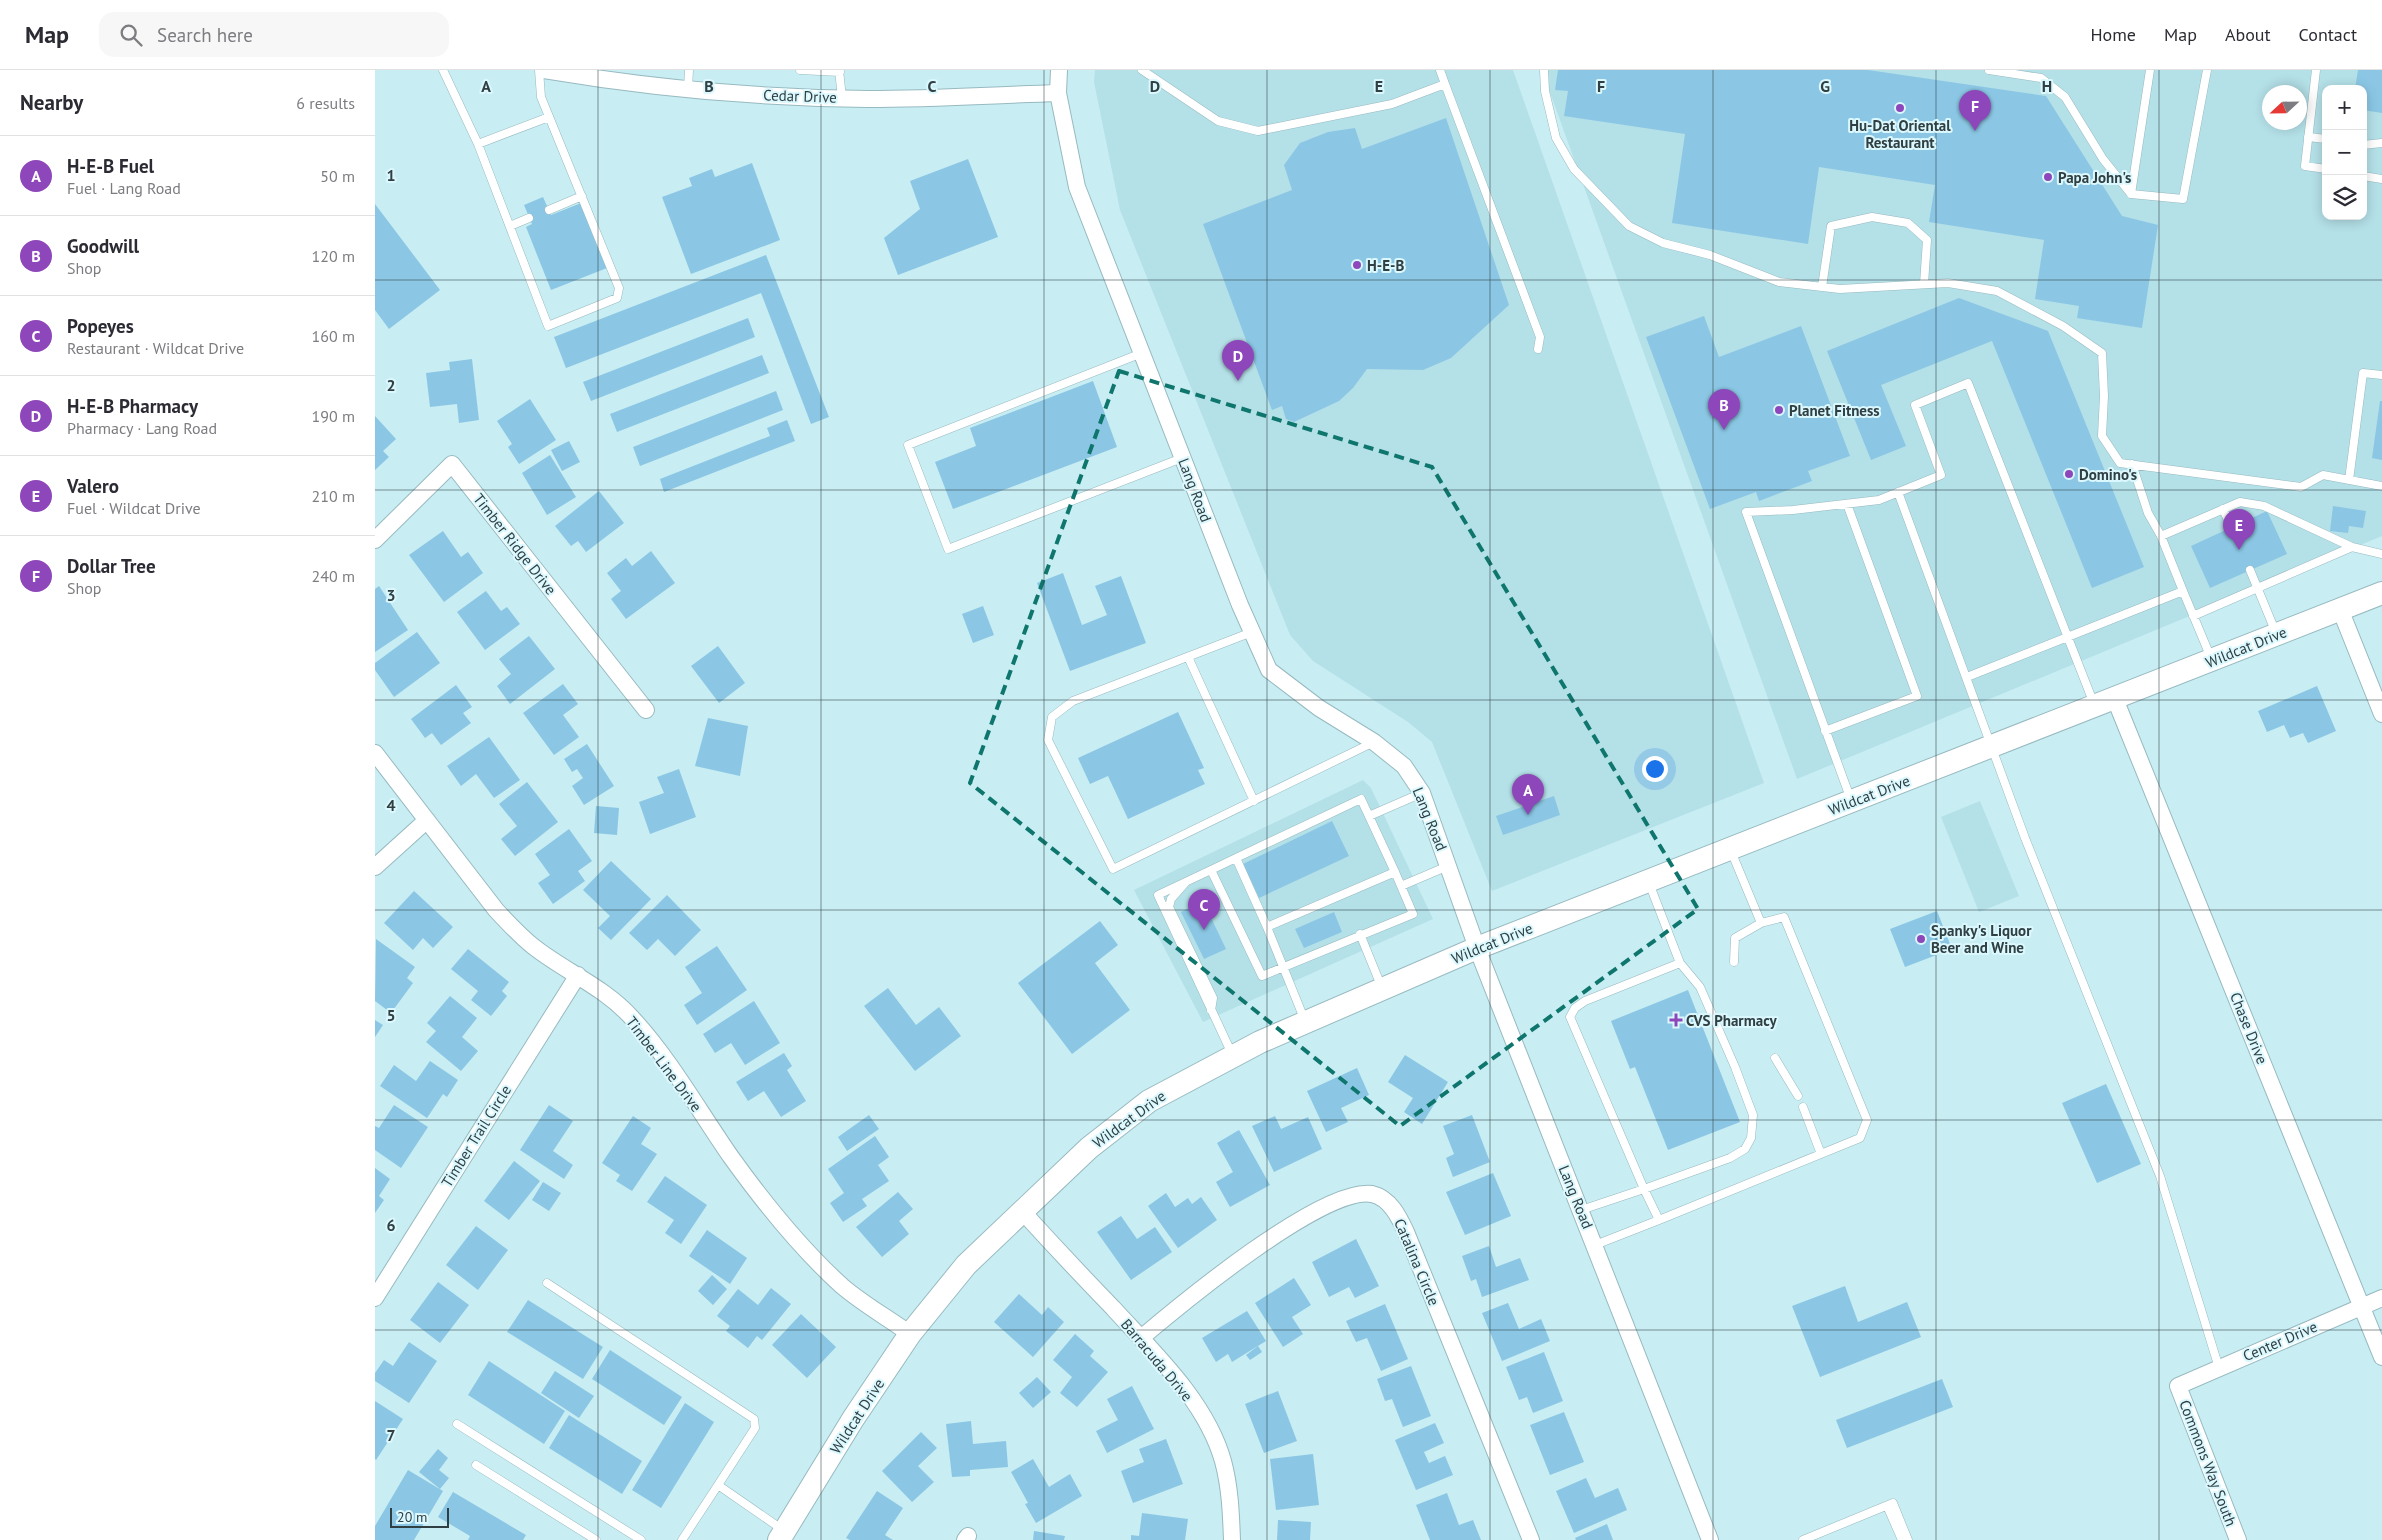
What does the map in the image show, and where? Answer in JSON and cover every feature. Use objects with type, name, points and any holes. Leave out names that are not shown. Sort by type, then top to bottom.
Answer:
[{"type":"main road","name":"Wildcat Drive","points":[[782,1535],[853,1419],[910,1334],[966,1265],[1089,1148],[1149,1101],[1232,1055],[1477,948],[1991,748],[2382,593]]},
{"type":"street","name":"Cedar Drive","points":[[544,70],[612,81],[746,94],[842,98],[1058,93]]},
{"type":"street","name":"Lang Road","points":[[1059,70],[1058,93],[1077,186],[1252,632],[1269,670],[1319,708],[1374,742],[1404,766],[1421,793],[1477,948],[1710,1540]]},
{"type":"street","name":"Timber Ridge Drive","points":[[375,540],[452,464],[646,710]]},
{"type":"street","points":[[2340,609],[2382,714]]},
{"type":"street","name":"Chase Drive","points":[[2105,703],[2382,1357]]},
{"type":"street","name":"Timber Line Drive","points":[[375,752],[496,910],[517,932],[534,947],[602,990],[632,1017],[775,1216],[807,1252],[844,1287],[910,1334]]},
{"type":"street","points":[[375,867],[427,820]]},
{"type":"street","name":"Timber Trail Circle","points":[[375,1298],[578,975]]},
{"type":"street","name":"Catalina Circle","points":[[1141,1338],[1225,1269],[1285,1230],[1345,1198],[1372,1194],[1382,1198],[1397,1212],[1407,1232],[1531,1540]]},
{"type":"street","name":"Barracuda Drive","points":[[1022,1211],[1141,1338],[1190,1395],[1209,1428],[1222,1460],[1228,1489],[1232,1540]]},
{"type":"street","name":"Center Drive","points":[[2177,1386],[2382,1298]]},
{"type":"street","name":"Commons Way South","points":[[2177,1386],[2238,1540]]},
{"type":"lane","points":[[443,70],[478,144],[548,326],[617,298],[619,288],[541,97],[539,70]]},
{"type":"lane","points":[[688,88],[689,70]]},
{"type":"lane","points":[[800,70],[840,71],[842,98]]},
{"type":"lane","points":[[1142,70],[1218,121],[1258,131],[1392,104],[1445,84]]},
{"type":"lane","points":[[1440,70],[1540,337],[1538,349]]},
{"type":"lane","points":[[1544,70],[1545,91],[1556,138],[1574,169],[1629,226],[1663,243],[1710,255],[1779,282],[1840,289],[1949,283],[1997,291],[2063,326],[2102,353],[2104,396],[2102,436],[2121,462],[2301,487],[2323,476],[2382,486]]},
{"type":"lane","points":[[1989,70],[2026,73],[2041,78],[2065,97],[2103,159],[2131,194],[2183,199],[2207,70]]},
{"type":"lane","points":[[2131,194],[2150,70]]},
{"type":"lane","points":[[2316,70],[2305,166],[2322,168]]},
{"type":"lane","points":[[478,144],[549,117]]},
{"type":"lane","points":[[2309,137],[2322,139]]},
{"type":"lane","points":[[2367,145],[2382,143]]},
{"type":"lane","points":[[2367,177],[2382,179]]},
{"type":"lane","points":[[549,210],[582,196]]},
{"type":"lane","points":[[1822,287],[1831,226],[1872,217],[1908,223],[1927,240],[1924,284]]},
{"type":"lane","points":[[510,226],[529,218]]},
{"type":"lane","points":[[1142,353],[908,445],[948,549],[1183,458]]},
{"type":"lane","points":[[2349,480],[2363,373],[2382,375]]},
{"type":"lane","points":[[1852,802],[1745,512],[1879,500],[1941,475],[1915,405],[1968,383],[2068,638],[2105,703]]},
{"type":"lane","points":[[2132,464],[2148,513],[2161,536],[2212,661]]},
{"type":"lane","points":[[1898,492],[1967,676],[1991,748],[2160,1176],[2219,1368]]},
{"type":"lane","points":[[2161,536],[2240,502],[2263,506],[2352,547],[2382,554]]},
{"type":"lane","points":[[1825,731],[1917,696],[1847,504]]},
{"type":"lane","points":[[2223,509],[2231,527]]},
{"type":"lane","points":[[2193,616],[2352,547]]},
{"type":"lane","points":[[2249,570],[2277,635]]},
{"type":"lane","points":[[1967,676],[2068,638],[2183,591]]},
{"type":"lane","points":[[1252,632],[1073,701],[1051,717],[1047,740],[1113,869],[1374,742]]},
{"type":"lane","points":[[1188,656],[1254,800]]},
{"type":"lane","points":[[1369,816],[1421,793]]},
{"type":"lane","points":[[1211,870],[1262,976],[1360,934],[1413,914],[1361,799],[1158,895],[1232,1055]]},
{"type":"lane","points":[[1731,849],[1761,923]]},
{"type":"lane","points":[[1236,858],[1267,927],[1306,1023]]},
{"type":"lane","points":[[1401,886],[1448,866]]},
{"type":"lane","points":[[1267,927],[1395,872]]},
{"type":"lane","points":[[1581,1210],[1730,1158],[1745,1149],[1751,1138],[1753,1115],[1735,1067],[1700,987],[1680,963],[1648,881]]},
{"type":"lane","points":[[1186,882],[1171,899],[1169,907],[1213,998],[1211,1010]]},
{"type":"lane","points":[[1595,1245],[1860,1138],[1867,1120],[1785,917],[1761,923],[1735,938],[1734,962]]},
{"type":"lane","points":[[1360,934],[1382,990]]},
{"type":"lane","points":[[1659,1220],[1571,1017],[1575,1008],[1585,1000],[1680,963]]},
{"type":"lane","points":[[1775,1058],[1799,1096]]},
{"type":"lane","points":[[1803,1107],[1821,1154]]},
{"type":"lane","points":[[547,1283],[754,1419],[755,1428],[682,1540]]},
{"type":"lane","points":[[457,1424],[641,1540]]},
{"type":"lane","points":[[476,1465],[596,1540]]},
{"type":"lane","points":[[718,1486],[782,1535]]},
{"type":"lane","points":[[1803,1540],[1890,1505]]},
{"type":"lane","points":[[1890,1505],[1901,1540]]},
{"type":"lane","points":[[1890,1505],[1909,1540]]},
{"type":"highlighted area","points":[[1119,371],[1432,467],[1698,909],[1400,1126],[970,783]]},
{"type":"shaded area","points":[[1095,70],[1513,70],[1764,783],[1492,891],[1432,742],[1408,722],[1313,661],[1290,635],[1120,210],[1094,82]]},
{"type":"shaded area","points":[[1542,70],[2382,70],[2382,536],[1797,779]]},
{"type":"shaded area","points":[[1363,780],[1371,788],[1433,919],[1203,1022],[1134,890]]},
{"type":"shaded area","points":[[1980,801],[2019,896],[1979,912],[1941,817]]},
{"type":"building","points":[[1558,70],[1868,70],[2046,96],[2122,216],[2158,225],[2142,328],[2077,318],[2079,306],[2035,299],[2044,240],[1929,222],[1935,185],[1819,167],[1808,244],[1672,223],[1685,134],[1564,116],[1568,91],[1555,90]]},
{"type":"building","points":[[2358,70],[2382,70],[2382,113],[2367,111],[2367,85],[2356,85]]},
{"type":"building","name":"H-E-B","points":[[1446,118],[1509,305],[1451,358],[1423,370],[1367,369],[1353,388],[1339,401],[1294,422],[1286,419],[1282,406],[1272,410],[1203,224],[1292,190],[1284,165],[1300,143],[1328,132],[1355,128],[1362,149]]},
{"type":"building","points":[[968,159],[998,237],[898,275],[884,238],[920,209],[910,181]]},
{"type":"building","points":[[752,163],[780,240],[691,274],[662,197],[692,186],[689,178],[712,169],[715,177]]},
{"type":"building","points":[[543,197],[551,215],[581,203],[607,268],[551,290],[526,227],[532,224],[524,205]]},
{"type":"building","points":[[375,204],[440,290],[389,329],[375,310]]},
{"type":"building","points":[[766,255],[829,417],[811,424],[761,293],[566,368],[554,337]]},
{"type":"building","points":[[1959,298],[2048,331],[2144,567],[2092,588],[1992,341],[1881,385],[1906,446],[1871,460],[1827,351]]},
{"type":"building","points":[[1704,316],[1719,357],[1801,326],[1850,456],[1808,471],[1812,481],[1759,501],[1756,492],[1710,509],[1646,337]]},
{"type":"building","points":[[748,318],[755,337],[591,401],[583,382]]},
{"type":"building","points":[[762,355],[769,373],[617,432],[610,414]]},
{"type":"building","points":[[472,359],[479,420],[459,423],[457,404],[430,407],[426,373],[450,370],[449,362]]},
{"type":"building","points":[[1093,381],[1117,447],[953,509],[935,462],[976,446],[970,428]]},
{"type":"building","points":[[776,391],[783,410],[640,466],[633,447]]},
{"type":"building","points":[[530,399],[556,440],[519,464],[508,447],[512,444],[497,421]]},
{"type":"building","points":[[2380,401],[2382,401],[2382,460],[2372,458]]},
{"type":"building","points":[[375,416],[396,439],[383,451],[389,457],[375,470]]},
{"type":"building","points":[[787,420],[795,441],[664,492],[660,479],[770,436],[767,428]]},
{"type":"building","points":[[569,441],[580,462],[562,471],[551,450]]},
{"type":"building","points":[[550,455],[576,497],[547,515],[522,473]]},
{"type":"building","points":[[599,491],[624,523],[586,552],[578,541],[571,546],[555,526]]},
{"type":"building","points":[[2333,506],[2366,511],[2363,528],[2349,526],[2348,533],[2330,531]]},
{"type":"building","points":[[2267,511],[2287,554],[2210,588],[2191,546]]},
{"type":"building","points":[[443,531],[461,557],[468,552],[483,573],[444,602],[409,555]]},
{"type":"building","points":[[651,551],[675,583],[626,619],[611,599],[621,591],[607,573],[626,558],[632,566]]},
{"type":"building","points":[[1063,573],[1082,625],[1107,615],[1095,586],[1121,576],[1146,643],[1070,671],[1037,583]]},
{"type":"building","points":[[379,586],[408,630],[375,652],[375,589]]},
{"type":"building","points":[[486,591],[501,611],[507,607],[520,624],[485,650],[457,612]]},
{"type":"building","points":[[983,606],[994,635],[973,643],[962,614]]},
{"type":"building","points":[[417,632],[440,663],[394,697],[375,670],[375,663]]},
{"type":"building","points":[[529,636],[555,669],[510,704],[497,686],[511,674],[499,659]]},
{"type":"building","points":[[718,646],[745,683],[719,703],[691,666]]},
{"type":"building","points":[[563,684],[578,704],[563,715],[579,737],[554,755],[523,713]]},
{"type":"building","points":[[456,685],[472,707],[463,713],[471,723],[441,745],[432,733],[425,738],[411,719]]},
{"type":"building","points":[[2317,686],[2336,731],[2308,743],[2303,733],[2290,738],[2284,725],[2267,732],[2258,711]]},
{"type":"building","points":[[1178,712],[1204,768],[1198,770],[1205,784],[1128,819],[1108,776],[1090,784],[1078,758]]},
{"type":"building","points":[[708,718],[748,726],[740,776],[695,766]]},
{"type":"building","points":[[489,737],[520,780],[494,798],[476,774],[461,786],[447,766]]},
{"type":"building","points":[[587,744],[614,786],[584,805],[572,786],[583,778],[577,769],[572,772],[564,759]]},
{"type":"building","points":[[679,769],[696,817],[650,834],[639,802],[664,793],[657,777]]},
{"type":"building","points":[[527,782],[558,822],[515,856],[501,839],[517,826],[499,804]]},
{"type":"building","points":[[1554,796],[1560,815],[1503,835],[1496,816]]},
{"type":"building","points":[[596,806],[619,808],[617,835],[594,833]]},
{"type":"building","points":[[1332,821],[1349,856],[1259,898],[1243,864]]},
{"type":"building","points":[[569,829],[592,861],[578,871],[585,881],[553,904],[538,883],[550,875],[535,854]]},
{"type":"building","points":[[611,861],[651,899],[611,940],[598,928],[610,916],[583,890]]},
{"type":"building","points":[[414,891],[453,927],[433,948],[423,938],[413,950],[384,923]]},
{"type":"building","points":[[667,895],[701,930],[675,956],[658,939],[647,950],[629,933]]},
{"type":"building","points":[[1203,901],[1226,949],[1204,959],[1181,912]]},
{"type":"building","name":"Spanky's Liquor Beer and Wine","points":[[1937,911],[1952,949],[1905,967],[1890,929]]},
{"type":"building","points":[[1334,912],[1342,932],[1304,948],[1295,929]]},
{"type":"building","points":[[1100,921],[1118,945],[1095,963],[1130,1010],[1072,1054],[1018,983]]},
{"type":"building","points":[[376,939],[415,967],[407,978],[413,983],[391,1013],[375,1001]]},
{"type":"building","points":[[717,946],[747,990],[697,1025],[684,1005],[702,993],[685,967]]},
{"type":"building","points":[[468,949],[509,982],[502,991],[507,996],[491,1016],[471,1000],[478,991],[451,969]]},
{"type":"building","points":[[888,988],[916,1025],[939,1007],[961,1036],[915,1071],[864,1006]]},
{"type":"building","name":"CVS Pharmacy","points":[[1688,990],[1740,1122],[1668,1150],[1635,1067],[1630,1069],[1611,1021]]},
{"type":"building","points":[[450,996],[477,1018],[462,1037],[478,1051],[461,1071],[426,1042],[436,1031],[427,1023]]},
{"type":"building","points":[[754,1001],[780,1043],[745,1065],[731,1043],[715,1053],[703,1034]]},
{"type":"building","points":[[375,1020],[383,1025],[375,1037]]},
{"type":"building","points":[[784,1053],[792,1066],[787,1070],[806,1101],[781,1117],[764,1091],[748,1101],[736,1082]]},
{"type":"building","points":[[1405,1055],[1448,1082],[1422,1124],[1404,1112],[1413,1098],[1388,1082]]},
{"type":"building","points":[[430,1061],[458,1080],[447,1097],[443,1094],[427,1118],[380,1086],[394,1065],[416,1081]]},
{"type":"building","points":[[1357,1068],[1369,1095],[1341,1108],[1348,1122],[1326,1132],[1307,1091]]},
{"type":"building","points":[[2106,1084],[2141,1164],[2097,1183],[2062,1103]]},
{"type":"building","points":[[394,1105],[428,1127],[401,1168],[375,1150],[375,1126],[379,1128]]},
{"type":"building","points":[[549,1105],[573,1121],[553,1151],[573,1165],[564,1179],[520,1150]]},
{"type":"building","points":[[869,1115],[879,1129],[847,1151],[838,1137]]},
{"type":"building","points":[[1472,1115],[1490,1162],[1453,1177],[1446,1158],[1454,1154],[1443,1126]]},
{"type":"building","points":[[633,1116],[651,1128],[641,1144],[657,1154],[632,1191],[616,1181],[620,1175],[602,1163]]},
{"type":"building","points":[[1275,1116],[1281,1129],[1308,1117],[1322,1149],[1274,1172],[1252,1126]]},
{"type":"building","points":[[1239,1130],[1270,1185],[1230,1207],[1216,1182],[1233,1172],[1217,1143]]},
{"type":"building","points":[[875,1136],[889,1157],[878,1165],[889,1181],[862,1199],[867,1206],[843,1222],[830,1203],[844,1193],[828,1169]]},
{"type":"building","points":[[514,1161],[540,1181],[509,1220],[484,1201]]},
{"type":"building","points":[[375,1168],[390,1179],[379,1196],[384,1200],[375,1213]]},
{"type":"building","points":[[1493,1173],[1511,1216],[1465,1235],[1446,1192]]},
{"type":"building","points":[[665,1176],[707,1205],[681,1244],[665,1233],[674,1220],[647,1202]]},
{"type":"building","points":[[543,1182],[561,1193],[549,1211],[532,1200]]},
{"type":"building","points":[[898,1192],[913,1209],[899,1221],[909,1234],[882,1257],[856,1227]]},
{"type":"building","points":[[1166,1193],[1175,1207],[1188,1198],[1192,1204],[1201,1197],[1217,1220],[1178,1248],[1148,1206]]},
{"type":"building","points":[[1121,1216],[1137,1239],[1155,1227],[1172,1252],[1131,1280],[1097,1232]]},
{"type":"building","points":[[476,1226],[508,1250],[478,1290],[446,1265]]},
{"type":"building","points":[[707,1230],[747,1258],[730,1284],[689,1256]]},
{"type":"building","points":[[1356,1239],[1379,1286],[1355,1298],[1349,1287],[1329,1297],[1312,1262]]},
{"type":"building","points":[[1489,1246],[1496,1267],[1520,1258],[1529,1280],[1482,1297],[1476,1279],[1471,1281],[1462,1256]]},
{"type":"building","points":[[712,1275],[727,1289],[713,1305],[698,1291]]},
{"type":"building","points":[[1294,1278],[1311,1305],[1292,1317],[1303,1334],[1283,1347],[1255,1303]]},
{"type":"building","points":[[438,1282],[469,1305],[440,1343],[410,1320]]},
{"type":"building","points":[[1845,1286],[1858,1322],[1907,1302],[1921,1337],[1820,1377],[1792,1306]]},
{"type":"building","points":[[771,1288],[791,1304],[762,1340],[757,1336],[748,1348],[726,1331],[730,1326],[717,1316],[738,1289],[758,1305]]},
{"type":"building","points":[[1019,1294],[1042,1315],[1048,1307],[1064,1322],[1033,1357],[994,1322]]},
{"type":"building","points":[[528,1300],[603,1347],[583,1379],[507,1332]]},
{"type":"building","points":[[1508,1303],[1519,1329],[1541,1319],[1550,1341],[1502,1361],[1482,1313]]},
{"type":"building","points":[[1385,1304],[1408,1359],[1381,1371],[1367,1338],[1356,1342],[1346,1321]]},
{"type":"building","points":[[1247,1311],[1266,1341],[1232,1362],[1228,1354],[1216,1362],[1202,1338]]},
{"type":"building","points":[[801,1314],[836,1347],[807,1378],[772,1345]]},
{"type":"building","points":[[1075,1334],[1094,1351],[1090,1356],[1108,1372],[1077,1407],[1060,1393],[1072,1377],[1053,1360]]},
{"type":"building","points":[[409,1342],[437,1361],[409,1403],[375,1381],[375,1373],[384,1360],[393,1366]]},
{"type":"building","points":[[1258,1346],[1262,1352],[1250,1360],[1246,1355]]},
{"type":"building","points":[[610,1350],[682,1397],[664,1425],[592,1379]]},
{"type":"building","points":[[1544,1352],[1563,1401],[1533,1413],[1527,1397],[1519,1400],[1506,1367]]},
{"type":"building","points":[[489,1361],[565,1411],[544,1444],[468,1395]]},
{"type":"building","points":[[1411,1366],[1431,1416],[1403,1427],[1392,1399],[1385,1401],[1377,1379]]},
{"type":"building","points":[[555,1371],[594,1396],[579,1418],[541,1393]]},
{"type":"building","points":[[1037,1377],[1051,1392],[1033,1408],[1019,1393]]},
{"type":"building","points":[[1942,1379],[1953,1407],[1847,1448],[1836,1420]]},
{"type":"building","points":[[1132,1386],[1154,1429],[1107,1453],[1096,1431],[1118,1420],[1107,1399]]},
{"type":"building","points":[[1278,1391],[1297,1441],[1264,1453],[1245,1404]]},
{"type":"building","points":[[375,1401],[403,1419],[376,1460],[375,1459]]},
{"type":"building","points":[[685,1403],[714,1422],[661,1508],[632,1490]]},
{"type":"building","points":[[1564,1412],[1584,1462],[1550,1475],[1530,1425]]},
{"type":"building","points":[[569,1415],[642,1461],[622,1494],[549,1448]]},
{"type":"building","points":[[971,1421],[973,1444],[1006,1441],[1008,1467],[970,1470],[970,1476],[952,1477],[946,1424]]},
{"type":"building","points":[[1435,1423],[1444,1443],[1424,1452],[1429,1463],[1445,1456],[1453,1475],[1416,1490],[1395,1440]]},
{"type":"building","points":[[921,1432],[937,1448],[918,1466],[934,1482],[912,1502],[882,1471]]},
{"type":"building","points":[[1166,1439],[1183,1484],[1133,1503],[1121,1471],[1144,1462],[1139,1449]]},
{"type":"building","points":[[438,1449],[448,1458],[439,1470],[449,1478],[440,1489],[419,1472]]},
{"type":"building","points":[[1313,1454],[1319,1505],[1276,1510],[1270,1459]]},
{"type":"building","points":[[1033,1459],[1049,1487],[1070,1474],[1082,1496],[1036,1523],[1025,1504],[1028,1503],[1011,1472]]},
{"type":"building","points":[[408,1470],[443,1491],[414,1540],[375,1540],[375,1526]]},
{"type":"building","points":[[1586,1478],[1595,1498],[1618,1488],[1627,1510],[1574,1533],[1556,1491]]},
{"type":"building","points":[[877,1491],[903,1508],[885,1535],[893,1540],[850,1540],[846,1538]]},
{"type":"building","points":[[453,1492],[526,1535],[523,1540],[468,1540],[470,1536],[438,1517]]},
{"type":"building","points":[[1447,1493],[1459,1525],[1473,1520],[1481,1540],[1430,1540],[1416,1505]]},
{"type":"building","points":[[1142,1513],[1188,1519],[1185,1540],[1131,1540],[1131,1535],[1139,1536]]},
{"type":"building","points":[[1278,1520],[1311,1522],[1310,1540],[1277,1540]]},
{"type":"building","points":[[1607,1524],[1613,1540],[1576,1540],[1575,1538]]},
{"type":"building","points":[[1034,1531],[1065,1536],[1064,1540],[1033,1540]]},
{"type":"place","name":"Hu-Dat Oriental Restaurant","points":[[1900,108]]},
{"type":"place","name":"Dollar Tree","points":[[1975,131]]},
{"type":"place","name":"Papa John's","points":[[2048,177]]},
{"type":"place","name":"H-E-B","points":[[1357,265]]},
{"type":"place","name":"H-E-B Pharmacy","points":[[1238,381]]},
{"type":"place","name":"Planet Fitness","points":[[1779,410]]},
{"type":"place","name":"Goodwill","points":[[1724,430]]},
{"type":"place","name":"Domino's","points":[[2069,474]]},
{"type":"place","name":"Valero","points":[[2239,550]]},
{"type":"place","name":"H-E-B Fuel","points":[[1528,815]]},
{"type":"place","name":"Popeyes","points":[[1204,930]]},
{"type":"place","name":"Spanky's Liquor Beer and Wine","points":[[1921,939]]},
{"type":"place","name":"CVS Pharmacy","points":[[1676,1020]]}]
